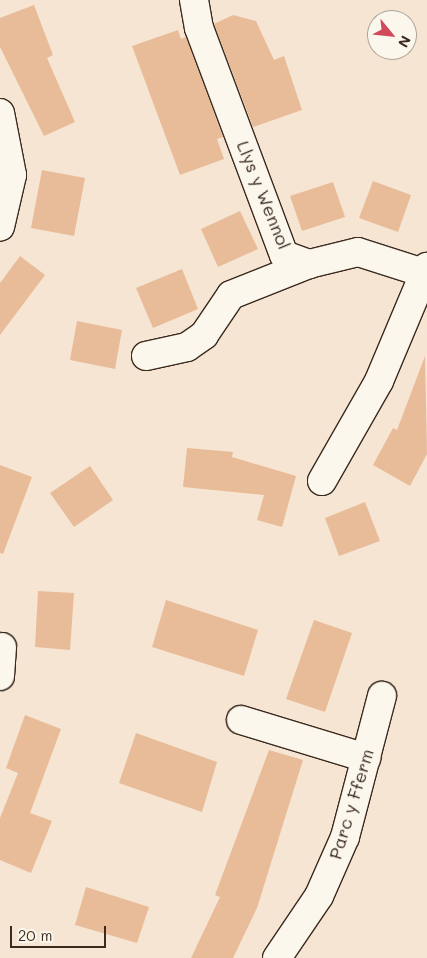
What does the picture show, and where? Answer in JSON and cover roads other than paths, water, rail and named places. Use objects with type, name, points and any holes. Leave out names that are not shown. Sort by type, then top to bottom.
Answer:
[{"type":"street","name":"Llys y Wennol","points":[[194,0],[200,28],[284,254],[309,264],[358,252],[426,270]]},
{"type":"street","points":[[0,113],[12,175],[0,227]]},
{"type":"street","points":[[146,356],[187,347],[204,335],[231,295],[309,264]]},
{"type":"street","points":[[322,481],[378,381],[426,270]]},
{"type":"street","points":[[0,676],[2,647]]},
{"type":"street","name":"Parc y Fferm","points":[[277,958],[323,888],[345,837],[382,696]]},
{"type":"street","points":[[241,720],[366,758]]}]
